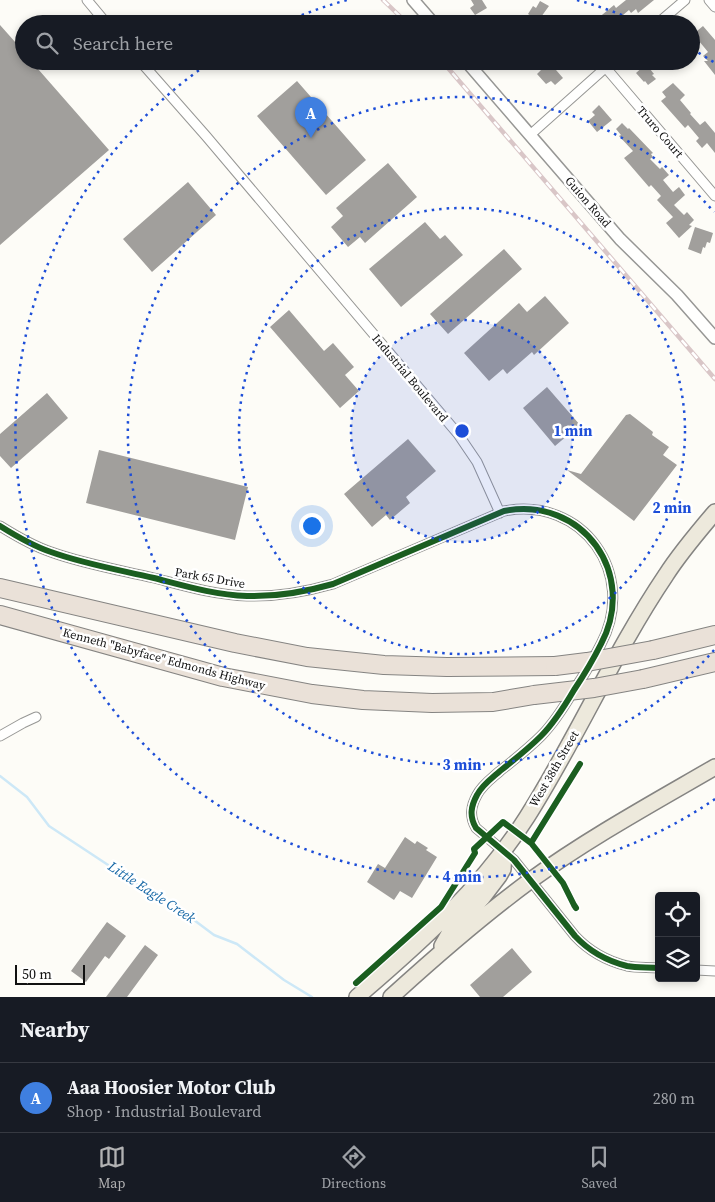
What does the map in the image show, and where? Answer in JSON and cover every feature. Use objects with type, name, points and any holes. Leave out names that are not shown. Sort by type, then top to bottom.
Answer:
[{"type":"highway","points":[[0,588],[235,643],[307,657],[384,665],[555,666],[654,650],[715,635]]},
{"type":"highway","name":"Kenneth \"Babyface\" Edmonds Highway","points":[[0,615],[224,677],[312,694],[380,701],[432,703],[493,702],[594,688],[715,662]]},
{"type":"main road","name":"West 38th Street","points":[[360,994],[445,918],[472,890],[504,850],[527,818],[629,634],[666,574],[715,512]]},
{"type":"main road","points":[[391,997],[470,928],[531,880],[646,806],[715,767]]},
{"type":"main road","points":[[437,956],[450,932],[499,876],[503,869],[504,850]]},
{"type":"street","points":[[87,0],[100,15]]},
{"type":"street","points":[[413,0],[426,15]]},
{"type":"street","points":[[668,15],[685,0]]},
{"type":"street","points":[[709,0],[715,7]]},
{"type":"street","name":"Industrial Boulevard","points":[[148,70],[458,434],[477,462],[500,513]]},
{"type":"street","name":"Guion Road","points":[[474,70],[620,239],[677,295],[715,338]]},
{"type":"street","points":[[530,135],[604,70]]},
{"type":"street","name":"Truro Court","points":[[608,70],[715,196]]},
{"type":"street","points":[[500,513],[521,509],[543,511],[564,518],[582,530],[594,542],[604,557],[610,573],[614,600],[611,622],[602,644],[557,718],[536,741],[484,786],[474,800],[471,811],[473,822],[480,832],[504,850],[519,865],[575,936],[592,951],[625,965],[655,968]]},
{"type":"street","name":"Park 65 Drive","points":[[0,526],[29,543],[50,552],[75,559],[209,592],[234,596],[264,596],[294,593],[333,584],[500,513]]},
{"type":"street","points":[[0,736],[36,717]]},
{"type":"street","points":[[700,970],[715,971]]},
{"type":"building","points":[[471,0],[482,0],[487,8],[475,15],[470,8],[474,5]]},
{"type":"building","points":[[626,0],[654,0],[638,13],[636,9],[631,13],[629,10],[623,15],[602,15],[614,5],[616,8]]},
{"type":"building","points":[[540,1],[549,6],[542,15],[528,14],[533,6],[536,8]]},
{"type":"building","points":[[0,25],[15,42],[15,70],[39,70],[109,150],[0,245]]},
{"type":"building","points":[[703,26],[715,40],[715,75],[704,61],[708,61],[703,56],[708,52],[700,42],[700,28]]},
{"type":"building","points":[[541,70],[556,70],[563,78],[555,85],[551,81],[546,84],[537,74]]},
{"type":"building","points":[[639,70],[651,70],[656,79],[648,85],[636,73]]},
{"type":"building","points":[[297,81],[366,160],[326,195],[257,116]]},
{"type":"building","points":[[673,83],[685,95],[680,100],[690,114],[700,125],[705,121],[715,133],[715,153],[707,143],[702,148],[696,141],[699,138],[688,125],[685,128],[661,101],[666,97],[662,92]]},
{"type":"building","points":[[599,105],[612,120],[597,132],[588,121],[595,115],[592,112]]},
{"type":"building","points":[[622,123],[653,153],[651,154],[653,157],[650,159],[660,169],[662,167],[669,175],[663,180],[673,192],[679,187],[685,195],[674,205],[684,215],[687,212],[694,220],[689,225],[692,226],[679,238],[666,223],[673,217],[657,200],[661,196],[651,185],[649,187],[624,158],[633,151],[619,136],[621,135],[616,129]]},
{"type":"building","points":[[388,163],[417,197],[365,243],[360,237],[348,247],[331,227],[343,216],[336,208]]},
{"type":"building","points":[[188,182],[216,215],[152,272],[123,239]]},
{"type":"building","points":[[425,222],[440,239],[445,235],[463,255],[401,307],[369,269]]},
{"type":"building","points":[[695,227],[713,233],[710,243],[707,242],[701,254],[688,249]]},
{"type":"building","points":[[504,249],[522,269],[448,334],[430,314]]},
{"type":"building","points":[[545,296],[569,323],[534,355],[532,352],[507,374],[503,369],[489,381],[464,353],[519,303],[527,312]]},
{"type":"building","points":[[289,310],[324,351],[333,343],[354,367],[345,375],[359,391],[340,408],[270,327]]},
{"type":"building","points":[[547,387],[580,425],[555,446],[523,408]]},
{"type":"building","points":[[47,393],[68,418],[11,468],[0,456],[0,434]]},
{"type":"building","points":[[630,414],[653,432],[652,435],[669,447],[663,455],[677,465],[634,521],[567,470],[581,474],[626,415]]},
{"type":"building","points":[[408,439],[436,471],[406,497],[410,503],[390,520],[386,515],[372,527],[344,494]]},
{"type":"building","points":[[99,450],[248,487],[235,540],[86,503]]},
{"type":"building","points":[[405,837],[415,844],[417,841],[437,857],[412,898],[400,891],[394,900],[367,882],[378,864],[385,868]]},
{"type":"building","points":[[107,922],[126,936],[109,959],[105,956],[86,982],[71,971]]},
{"type":"building","points":[[145,945],[158,955],[127,997],[106,997]]},
{"type":"building","points":[[512,948],[532,972],[503,997],[480,997],[470,985]]},
{"type":"waterway","name":"Little Eagle Creek","points":[[0,776],[27,797],[49,826],[143,888],[174,905],[214,935],[237,944],[284,980],[312,997]]},
{"type":"railway","points":[[383,0],[399,15]]},
{"type":"railway","points":[[450,70],[715,379]]},
{"type":"cycle path","points":[[0,526],[38,547],[76,560],[212,592],[258,596],[291,593],[333,584],[504,511],[532,510],[558,516],[579,528],[596,546],[607,567],[613,592],[611,618],[595,656],[559,714],[536,741],[482,788],[473,803],[472,819],[476,828],[514,860],[575,936],[586,946],[599,955],[620,964],[631,967],[655,968]]},
{"type":"cycle path","points":[[576,908],[563,883],[531,843],[580,764]]},
{"type":"cycle path","points":[[356,983],[441,907],[475,853],[474,849],[503,822],[531,843]]},
{"type":"place","name":"Aaa Hoosier Motor Club","points":[[311,138]]}]
